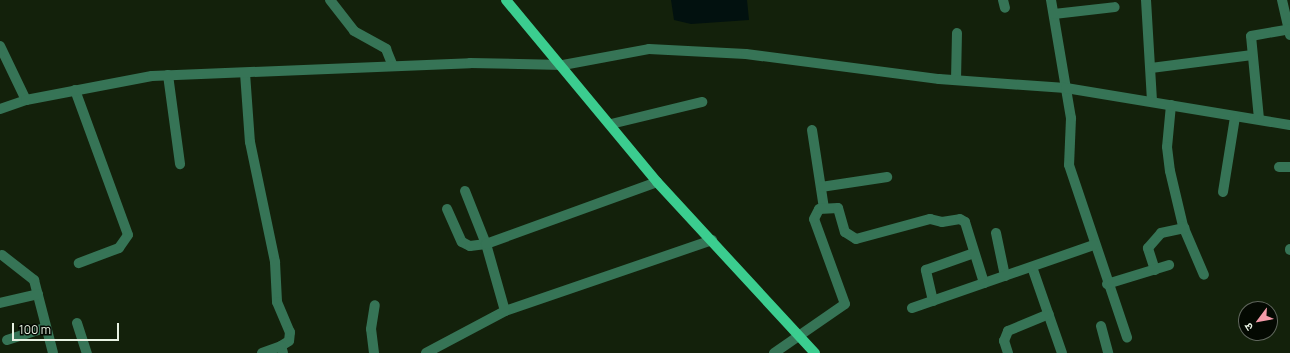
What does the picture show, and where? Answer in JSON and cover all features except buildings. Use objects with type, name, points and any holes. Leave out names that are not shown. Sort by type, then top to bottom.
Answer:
[{"type":"main road","points":[[506,0],[563,65],[657,182],[815,353]]},
{"type":"street","points":[[330,0],[354,32],[386,49],[393,66]]},
{"type":"street","points":[[1051,0],[1071,118],[1069,165],[1107,284],[1127,337]]},
{"type":"street","points":[[1146,0],[1152,101]]},
{"type":"street","points":[[1259,119],[1251,36],[1290,31],[1282,0]]},
{"type":"street","points":[[1054,14],[1115,6]]},
{"type":"street","points":[[956,80],[957,33]]},
{"type":"street","points":[[0,46],[26,100]]},
{"type":"street","points":[[0,109],[26,100],[75,90],[168,76],[393,66],[563,65],[649,49],[746,54],[834,68],[956,80],[1066,88],[1290,125]]},
{"type":"street","points":[[1151,68],[1252,55]]},
{"type":"street","points":[[245,73],[250,142],[275,262],[277,302],[290,332],[289,341],[282,349],[262,353]]},
{"type":"street","points":[[168,76],[180,164]]},
{"type":"street","points":[[75,90],[128,235],[119,248],[80,263]]},
{"type":"street","points":[[610,124],[702,102]]},
{"type":"street","points":[[1171,105],[1167,148],[1184,228],[1204,274]]},
{"type":"street","points":[[1223,192],[1235,117]]},
{"type":"street","points":[[812,130],[824,208]]},
{"type":"street","points":[[1279,166],[1290,167]]},
{"type":"street","points":[[821,187],[887,177]]},
{"type":"street","points":[[447,209],[462,242],[470,246],[486,244],[657,182]]},
{"type":"street","points":[[465,191],[486,244],[505,311]]},
{"type":"street","points":[[774,353],[845,304],[814,219],[815,211],[824,208],[838,208],[845,232],[856,239],[930,218],[942,222],[960,219],[965,222],[984,283]]},
{"type":"street","points":[[1155,270],[1148,248],[1161,233],[1184,228]]},
{"type":"street","points":[[996,233],[1005,276]]},
{"type":"street","points":[[426,353],[505,311],[712,240]]},
{"type":"street","points":[[912,308],[1094,245]]},
{"type":"street","points":[[933,301],[926,270],[974,253]]},
{"type":"street","points":[[2,255],[30,275],[38,294],[52,353]]},
{"type":"street","points":[[1107,284],[1169,265]]},
{"type":"street","points":[[1032,267],[1062,353]]},
{"type":"street","points":[[0,303],[38,294]]},
{"type":"street","points":[[374,353],[371,329],[375,305]]},
{"type":"street","points":[[1008,353],[1004,341],[1008,331],[1048,314]]},
{"type":"street","points":[[76,323],[87,353]]},
{"type":"street","points":[[1101,326],[1108,353]]},
{"type":"street","points":[[7,340],[45,328]]},
{"type":"shaded area","points":[[671,0],[747,0],[749,20],[691,24],[674,20]]}]
